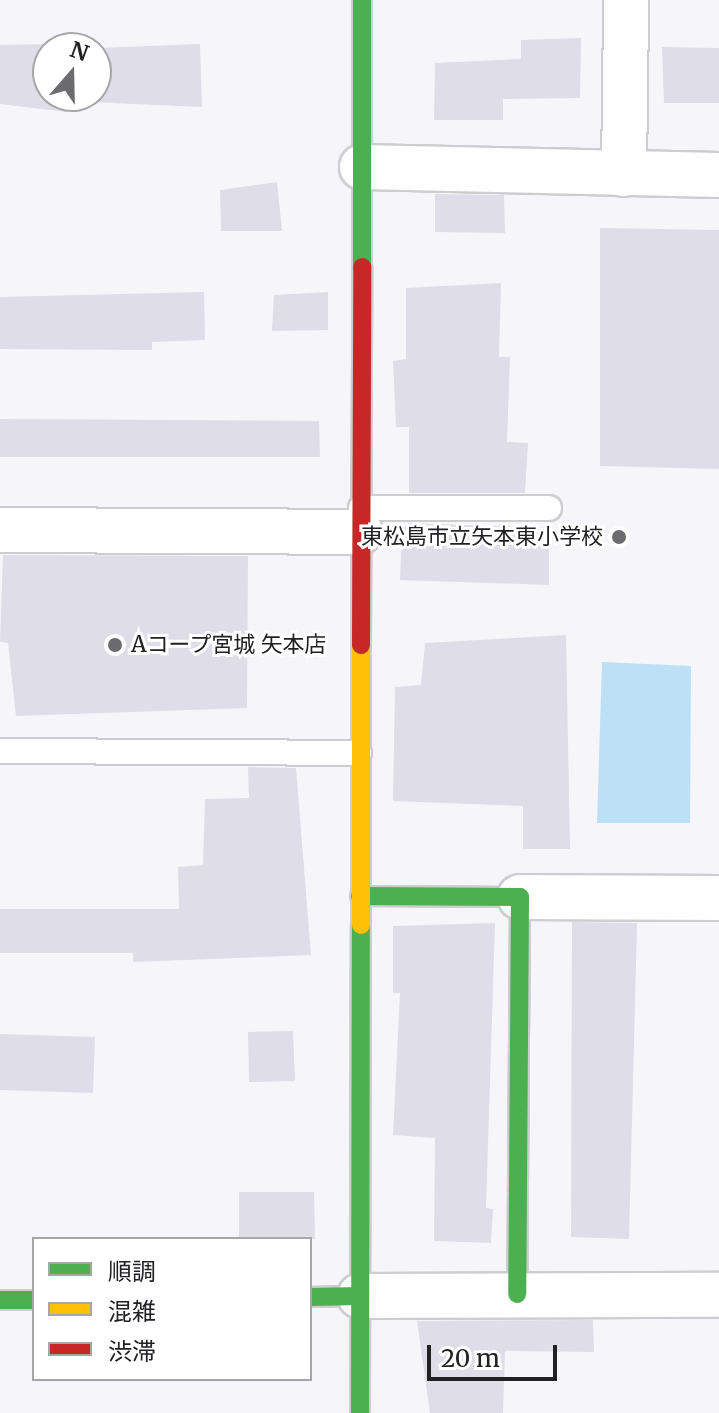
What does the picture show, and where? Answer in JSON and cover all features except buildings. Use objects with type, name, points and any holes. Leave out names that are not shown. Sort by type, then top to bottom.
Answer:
[{"type":"street","points":[[360,1413],[362,0]]},
{"type":"street","points":[[624,174],[626,0]]},
{"type":"street","points":[[362,167],[719,175]]},
{"type":"street","points":[[0,530],[361,520]]},
{"type":"street","points":[[360,896],[719,898]]},
{"type":"street","points":[[517,1294],[520,897]]},
{"type":"street","points":[[312,1297],[719,1295]]},
{"type":"street","points":[[0,1300],[32,1300]]},
{"type":"lane","points":[[361,520],[549,508]]},
{"type":"lane","points":[[0,751],[359,753]]},
{"type":"water","points":[[602,662],[691,666],[690,823],[597,823]]},
{"type":"traffic: fast","points":[[362,0],[362,267]]},
{"type":"traffic: fast","points":[[360,896],[520,897],[517,1294]]},
{"type":"traffic: fast","points":[[360,1413],[361,925]]},
{"type":"traffic: fast","points":[[312,1297],[360,1296]]},
{"type":"traffic: fast","points":[[0,1300],[32,1300]]},
{"type":"traffic: slow","points":[[361,645],[361,925]]},
{"type":"traffic: jam","points":[[361,645],[362,267]]},
{"type":"place","name":"東松島市立矢本東小学校","points":[[619,537]]},
{"type":"place","name":"Aコープ宮城 矢本店","points":[[115,645]]}]
